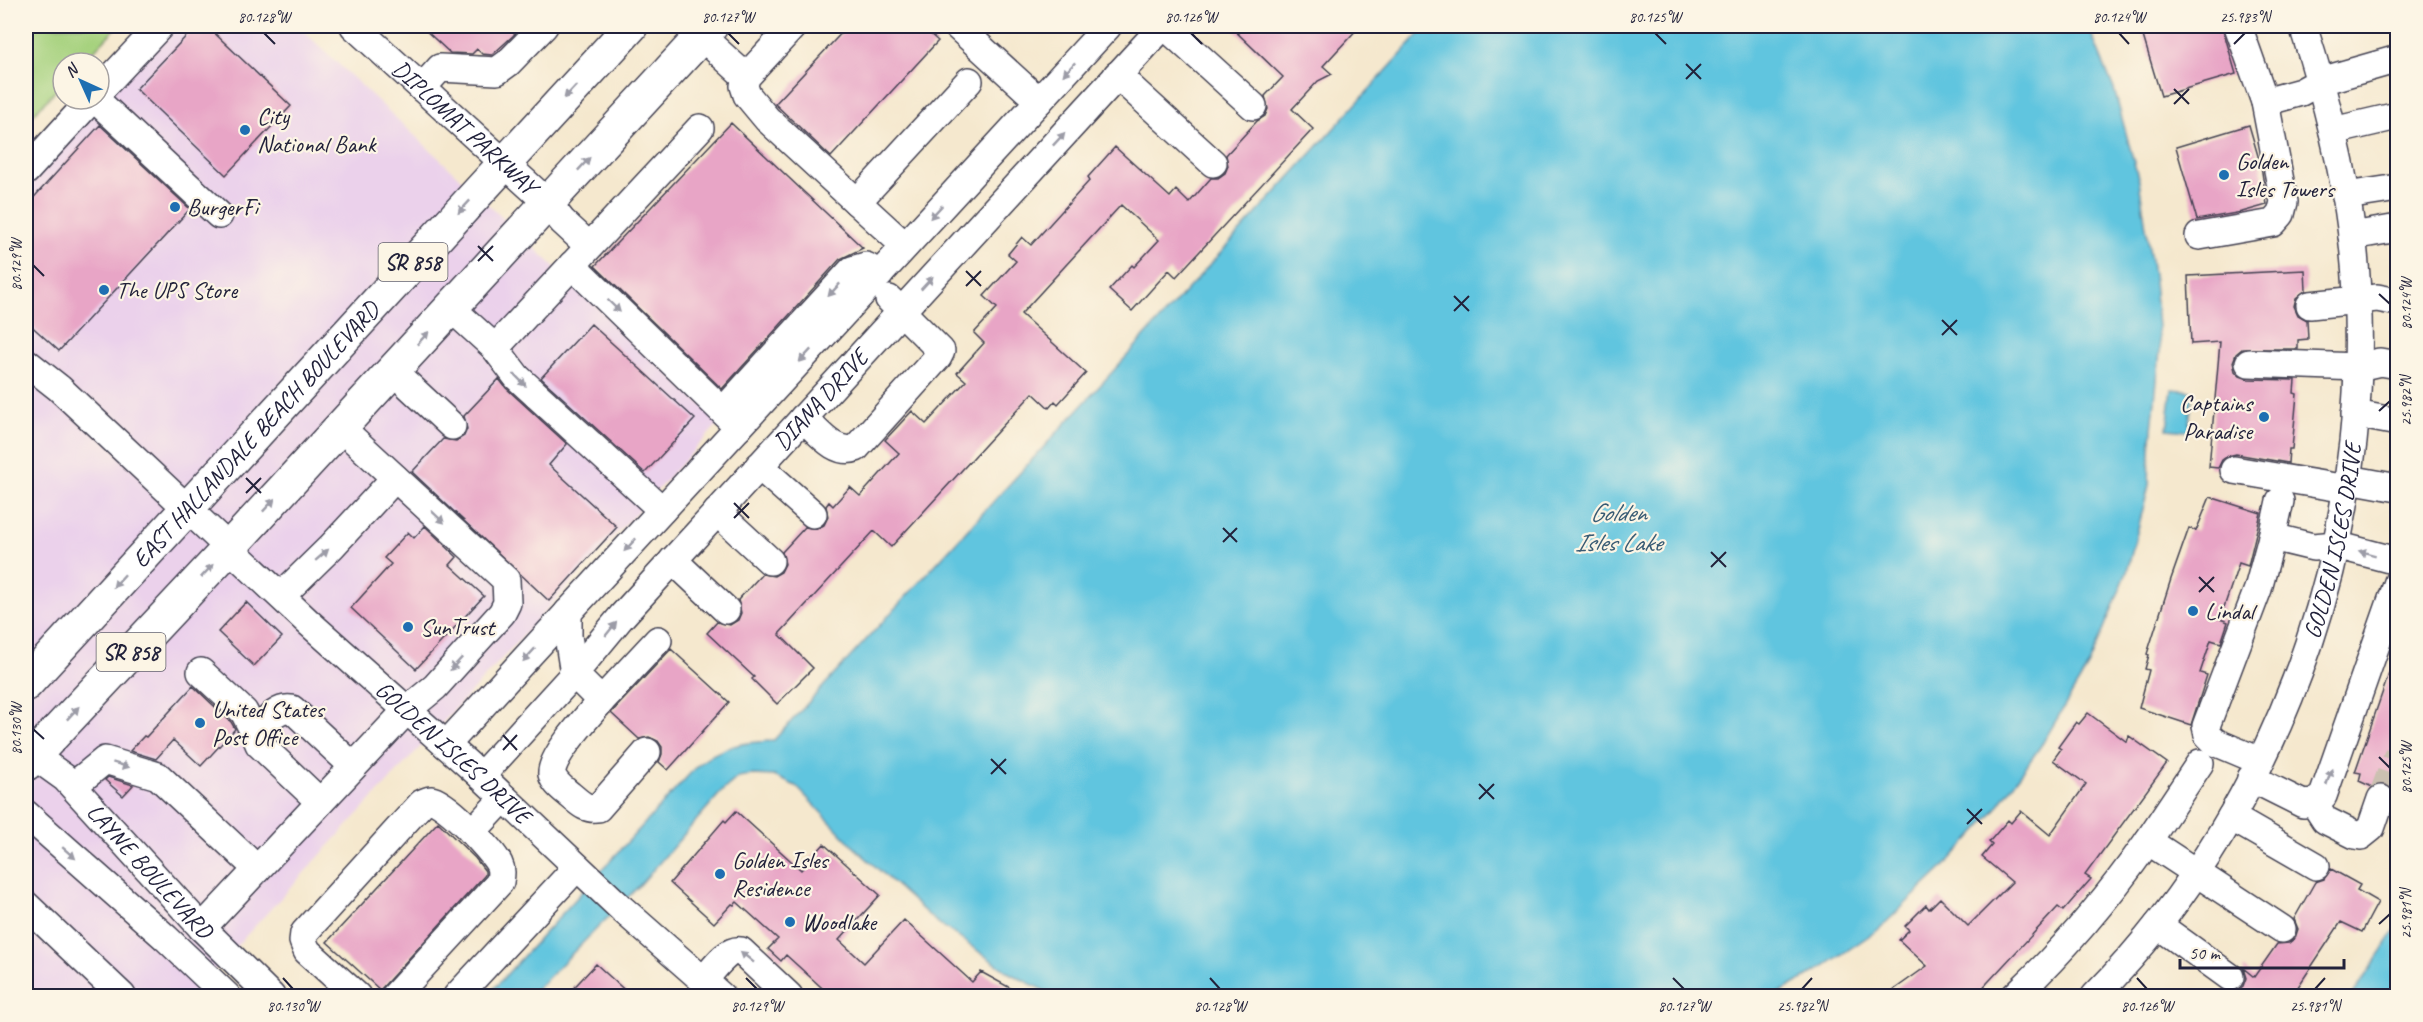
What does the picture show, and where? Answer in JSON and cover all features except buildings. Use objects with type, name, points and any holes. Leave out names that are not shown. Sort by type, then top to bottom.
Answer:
[{"type":"main road","name":"EAST HALLANDALE BEACH BOULEVARD","points":[[26,684],[631,26]]},
{"type":"main road","name":"SR 858","points":[[28,757],[229,548],[706,31]]},
{"type":"street","points":[[111,79],[160,26]]},
{"type":"street","name":"DIPLOMAT PARKWAY","points":[[354,26],[548,202],[562,221],[581,255],[731,419]]},
{"type":"street","points":[[422,88],[440,68],[497,71],[508,63],[544,26]]},
{"type":"street","points":[[793,26],[746,77],[744,86],[747,96],[767,119],[905,246]]},
{"type":"street","points":[[803,417],[839,450],[848,451],[856,448],[938,357],[941,351],[901,311],[876,278],[1108,26]]},
{"type":"street","points":[[1164,26],[1253,106]]},
{"type":"street","name":"DIANA DRIVE","points":[[481,776],[574,674],[622,616],[803,417],[1164,26]]},
{"type":"street","points":[[2199,236],[2273,223],[2281,214],[2284,202],[2265,102],[2238,26]]},
{"type":"street","name":"GOLDEN ISLES DRIVE","points":[[2111,991],[2196,872],[2231,817],[2256,770],[2284,710],[2307,649],[2336,545],[2348,484],[2355,414],[2358,368],[2357,300],[2346,196],[2321,81],[2303,26]]},
{"type":"street","points":[[706,31],[746,77]]},
{"type":"street","points":[[972,31],[1039,101]]},
{"type":"street","points":[[2265,102],[2301,92],[2321,81],[2397,59]]},
{"type":"street","points":[[1117,75],[1213,163]]},
{"type":"street","points":[[857,202],[969,81]]},
{"type":"street","points":[[26,171],[82,111]]},
{"type":"street","points":[[106,111],[219,215]]},
{"type":"street","points":[[2333,131],[2393,117]]},
{"type":"street","points":[[495,348],[700,128]]},
{"type":"street","points":[[2346,196],[2397,188]]},
{"type":"street","points":[[2352,236],[2397,228]]},
{"type":"street","name":"DIANA DRIVE","points":[[446,745],[662,510],[731,419],[852,270],[866,266],[876,278]]},
{"type":"street","points":[[2310,305],[2377,298],[2397,302]]},
{"type":"street","points":[[451,308],[495,348],[517,377],[662,510]]},
{"type":"street","name":"GOLDEN ISLES DRIVE","points":[[26,362],[59,388],[280,596],[481,776],[713,991]]},
{"type":"street","points":[[2249,363],[2358,368],[2380,362],[2397,365]]},
{"type":"street","points":[[393,371],[452,426]]},
{"type":"street","points":[[2355,414],[2397,422]]},
{"type":"street","points":[[202,928],[407,710],[435,687],[502,613],[507,603],[506,580],[340,427]]},
{"type":"street","points":[[759,466],[813,514]]},
{"type":"street","points":[[2234,470],[2397,488]]},
{"type":"street","points":[[280,596],[332,546],[395,478]]},
{"type":"street","points":[[2280,501],[2258,589],[2206,726],[2208,735],[2215,742],[2303,804],[2314,803],[2323,796],[2397,582]]},
{"type":"street","points":[[717,512],[770,561]]},
{"type":"street","points":[[2272,537],[2313,547],[2336,545],[2393,560],[2397,564]]},
{"type":"street","points":[[673,560],[726,610]]},
{"type":"street","points":[[568,612],[568,636],[574,674],[601,701]]},
{"type":"street","points":[[647,752],[597,808],[591,809],[583,806],[556,782],[552,775],[552,767],[559,753],[601,701],[658,640]]},
{"type":"street","points":[[201,672],[244,712],[259,744],[320,802]]},
{"type":"street","points":[[255,734],[277,712],[284,708],[292,709],[353,766]]},
{"type":"street","name":"LAYNE BOULEVARD","points":[[28,757],[65,778],[202,928],[271,996]]},
{"type":"street","points":[[73,786],[105,760],[158,776],[257,869]]},
{"type":"street","points":[[2024,994],[2112,892],[2200,763]]},
{"type":"street","points":[[472,832],[504,798]]},
{"type":"street","points":[[2314,803],[2325,820],[2361,836],[2371,828],[2381,799]]},
{"type":"street","points":[[357,996],[307,951],[303,941],[304,933],[422,803],[431,800],[441,804],[487,846],[502,873],[500,882],[395,996]]},
{"type":"street","name":"LAYNE BOULEVARD","points":[[26,814],[228,996]]},
{"type":"street","points":[[2231,817],[2316,866]]},
{"type":"street","points":[[2148,841],[2282,929]]},
{"type":"street","points":[[457,996],[583,872]]},
{"type":"street","points":[[26,905],[122,996]]},
{"type":"street","points":[[2158,925],[2230,977]]},
{"type":"street","points":[[713,991],[729,953],[735,950],[741,951],[789,996]]},
{"type":"street","points":[[228,996],[249,976]]},
{"type":"shaded area","points":[[141,26],[298,26],[720,422],[194,992],[198,996],[26,996],[26,153],[83,111],[111,111],[111,59]]},
{"type":"green space","points":[[26,26],[118,26],[94,51],[51,51],[51,96],[26,122]]},
{"type":"water","name":"Golden Isles Lake","points":[[1427,26],[2088,26],[2114,89],[2139,181],[2154,281],[2160,351],[2150,449],[2149,485],[2127,572],[2089,665],[2042,744],[1993,813],[1942,869],[1879,929],[1817,971],[1774,996],[1055,996],[1011,974],[934,920],[855,848],[796,786],[774,776],[753,775],[738,777],[722,791],[639,886],[530,996],[487,996],[697,766],[714,754],[732,746],[773,741]]},
{"type":"water","points":[[2172,389],[2193,391],[2188,431],[2167,429]]},
{"type":"water","points":[[2397,927],[2397,996],[2352,996],[2396,929]]},
{"type":"tunnel","points":[[2381,799],[2398,753]]},
{"type":"place","name":"City National Bank","points":[[245,130]]},
{"type":"place","name":"Golden Isles Towers","points":[[2224,175]]},
{"type":"place","name":"BurgerFi","points":[[175,207]]},
{"type":"place","name":"The UPS Store","points":[[104,290]]},
{"type":"place","name":"Captains Paradise","points":[[2264,417]]},
{"type":"place","name":"Lindal","points":[[2193,611]]},
{"type":"place","name":"SunTrust","points":[[408,627]]},
{"type":"place","name":"United States Post Office","points":[[200,723]]},
{"type":"place","name":"Golden Isles Residence","points":[[720,874]]},
{"type":"place","name":"Woodlake","points":[[790,922]]}]
